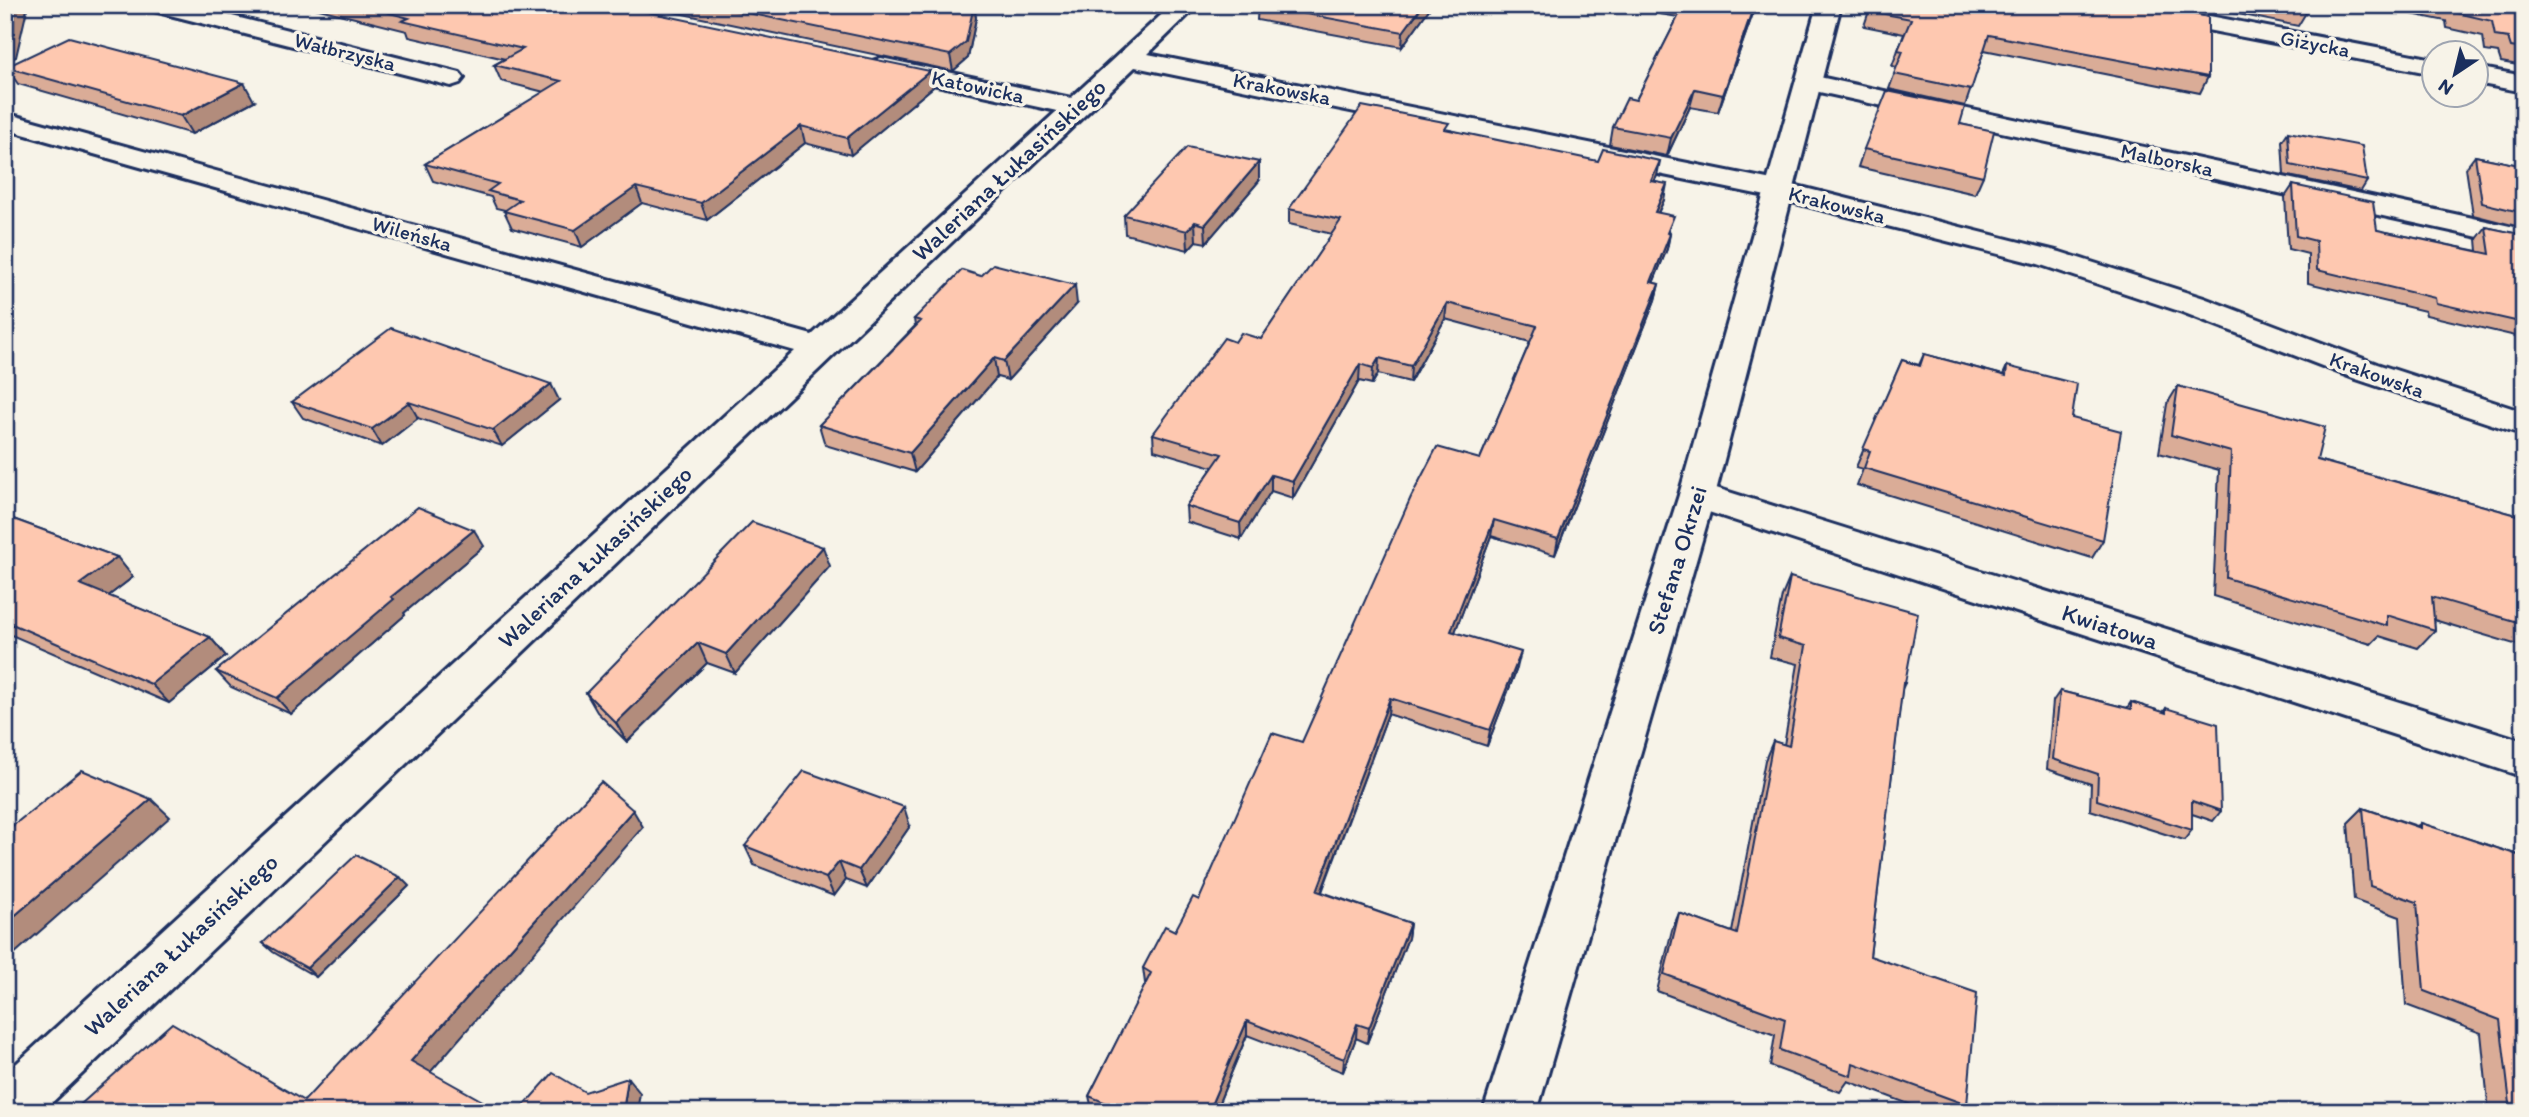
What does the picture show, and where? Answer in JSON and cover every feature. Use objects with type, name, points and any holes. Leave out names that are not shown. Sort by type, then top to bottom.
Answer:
[{"type":"street","name":"Wałbrzyska","points":[[158,5],[451,78]]},
{"type":"street","name":"Waleriana Łukasińskiego","points":[[5,1110],[1186,5]]},
{"type":"street","name":"Stefana Okrzei","points":[[1516,1110],[1697,495],[1829,5]]},
{"type":"street","name":"Giżycka","points":[[2114,5],[2420,64]]},
{"type":"street","name":"Krakowska","points":[[1130,58],[1777,190],[2049,258],[2193,305],[2365,371],[2524,424]]},
{"type":"street","name":"Katowicka","points":[[861,62],[1077,107]]},
{"type":"street","points":[[2490,78],[2524,84]]},
{"type":"street","name":"Malborska","points":[[1810,83],[2524,238]]},
{"type":"street","name":"Wileńska","points":[[5,121],[818,347]]},
{"type":"street","name":"Kwiatowa","points":[[1697,495],[2524,759]]},
{"type":"building","points":[[5,5],[13,5],[5,35]]},
{"type":"building","points":[[359,5],[614,5],[930,71],[847,138],[801,126],[701,203],[636,187],[575,230],[504,211],[520,200],[488,191],[498,184],[425,164],[561,81],[494,65],[523,49],[402,21],[409,18]]},
{"type":"building","points":[[709,5],[974,5],[966,42],[950,55]]},
{"type":"building","points":[[1258,5],[1423,5],[1403,32]]},
{"type":"building","points":[[1684,5],[1754,5],[1723,95],[1695,89],[1671,138],[1613,127],[1627,98],[1636,100]]},
{"type":"building","points":[[1871,5],[2151,5],[2208,17],[2208,77],[1989,35],[1971,90],[1894,74],[1903,51],[1898,50],[1911,19],[1869,11]]},
{"type":"building","points":[[2277,5],[2307,5],[2307,11]]},
{"type":"building","points":[[2451,5],[2524,5],[2524,49],[2511,47],[2508,38],[2495,36],[2492,21],[2457,13],[2455,6]]},
{"type":"building","points":[[69,37],[244,83],[181,116],[6,67]]},
{"type":"building","points":[[1887,91],[1965,107],[1960,124],[1994,131],[1983,176],[1864,149]]},
{"type":"building","points":[[1362,106],[1449,123],[1445,129],[1598,161],[1603,149],[1660,161],[1651,181],[1667,184],[1655,212],[1674,216],[1667,233],[1670,234],[1651,282],[1659,284],[1558,539],[1494,520],[1451,631],[1521,652],[1490,730],[1390,698],[1317,891],[1410,923],[1369,1028],[1357,1024],[1344,1059],[1247,1021],[1208,1112],[1128,1112],[1089,1096],[1151,973],[1143,968],[1165,926],[1175,931],[1193,897],[1199,900],[1272,733],[1302,742],[1411,497],[1437,447],[1480,459],[1537,326],[1447,303],[1411,366],[1379,358],[1373,368],[1360,364],[1293,481],[1271,475],[1240,523],[1186,506],[1222,454],[1153,434],[1224,338],[1235,342],[1241,333],[1261,339],[1341,220],[1289,209]]},
{"type":"building","points":[[2288,132],[2362,146],[2367,181],[2290,165]]},
{"type":"building","points":[[1187,147],[1259,162],[1205,225],[1195,222],[1187,231],[1124,215]]},
{"type":"building","points":[[2475,156],[2524,166],[2524,213],[2482,203]]},
{"type":"building","points":[[2293,185],[2373,202],[2377,230],[2490,254],[2486,227],[2524,235],[2524,323],[2436,303],[2435,298],[2317,270],[2316,241],[2296,236]]},
{"type":"building","points":[[993,264],[1075,285],[1004,361],[994,358],[910,453],[819,425],[921,321],[914,319],[962,270],[981,276]]},
{"type":"building","points":[[391,328],[551,384],[493,430],[409,402],[372,429],[292,402]]},
{"type":"building","points":[[1924,354],[2006,376],[2007,366],[2077,384],[2072,418],[2121,431],[2103,540],[1864,468],[1870,451],[1863,449],[1902,360],[1920,366]]},
{"type":"building","points":[[2178,386],[2325,427],[2317,460],[2524,517],[2524,624],[2432,597],[2435,630],[2387,615],[2387,626],[2226,578],[2231,452],[2171,435]]},
{"type":"building","points":[[418,507],[474,530],[391,597],[394,599],[277,698],[216,671]]},
{"type":"building","points":[[5,516],[117,557],[80,584],[210,637],[151,684],[5,621]]},
{"type":"building","points":[[752,522],[823,547],[726,654],[698,643],[616,723],[586,693]]},
{"type":"building","points":[[1790,577],[1918,613],[1903,683],[1870,956],[1977,993],[1967,1105],[1853,1063],[1851,1076],[1780,1050],[1785,1019],[1664,974],[1679,913],[1737,934],[1773,741],[1789,746],[1806,646],[1778,638]]},
{"type":"building","points":[[2060,691],[2131,709],[2131,702],[2166,713],[2166,708],[2218,724],[2221,811],[2192,801],[2192,830],[2097,800],[2098,774],[2053,759]]},
{"type":"building","points":[[82,770],[151,799],[5,924],[5,832]]},
{"type":"building","points":[[804,771],[904,807],[859,870],[839,862],[826,878],[745,846]]},
{"type":"building","points":[[601,782],[633,810],[411,1061],[502,1112],[72,1112],[172,1023],[304,1101]]},
{"type":"building","points":[[2363,808],[2421,828],[2421,823],[2524,857],[2524,1112],[2511,1112],[2500,1020],[2424,991],[2417,902],[2370,886]]},
{"type":"building","points":[[356,855],[400,877],[307,968],[263,943]]},
{"type":"building","points":[[553,1073],[585,1092],[628,1078],[623,1112],[518,1112]]}]
